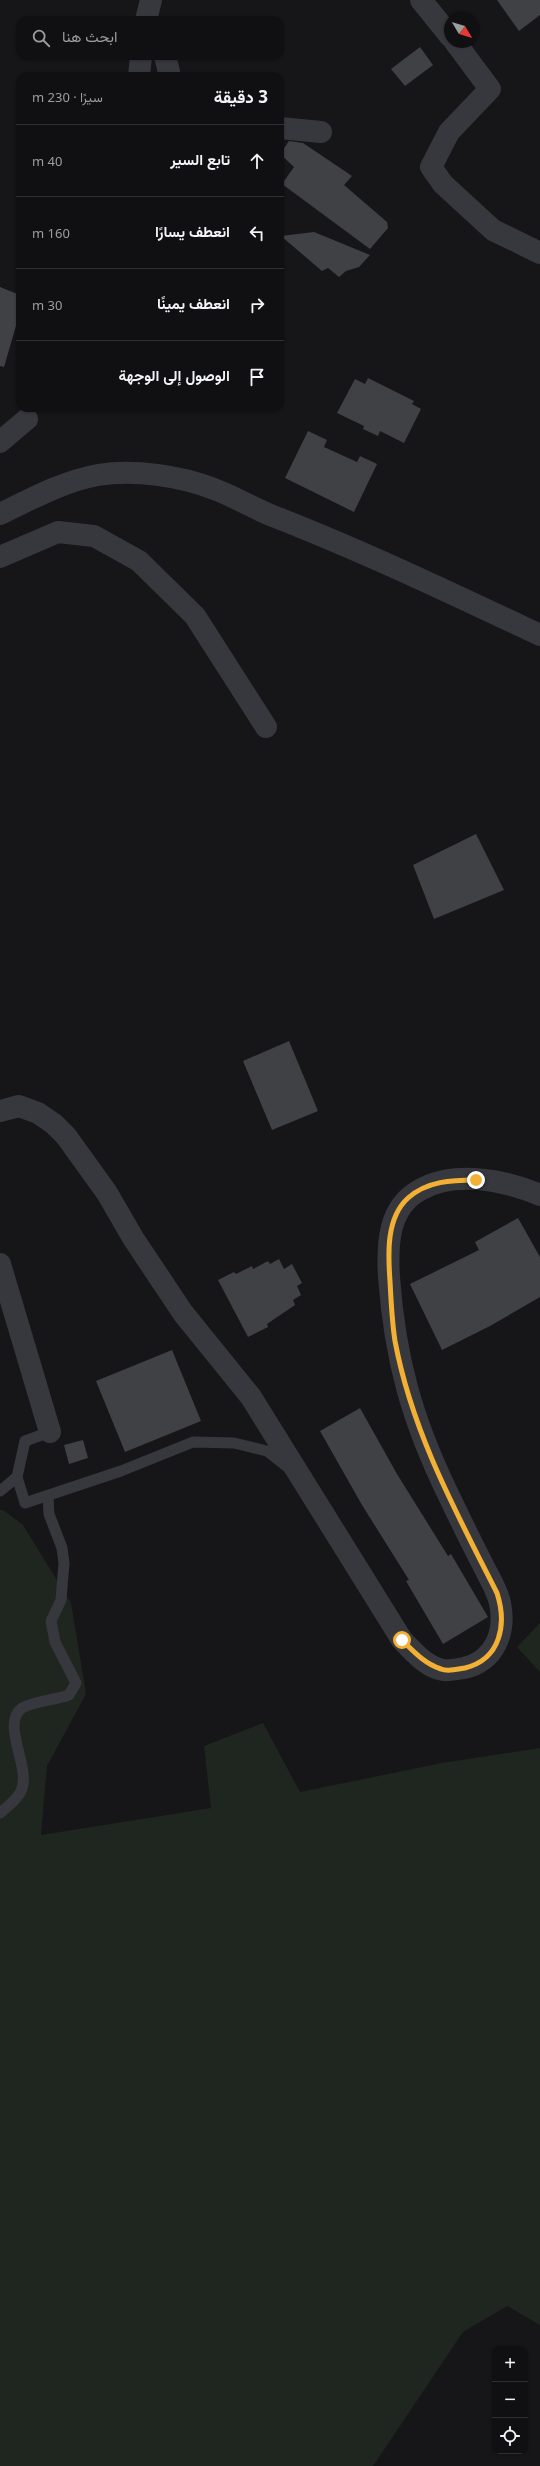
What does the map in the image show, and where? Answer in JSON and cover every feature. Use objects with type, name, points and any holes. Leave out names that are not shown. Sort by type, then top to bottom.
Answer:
[{"type":"street","points":[[421,0],[444,29]]},
{"type":"street","points":[[459,48],[490,89],[449,132],[431,167],[443,184],[493,230],[540,253]]},
{"type":"street","points":[[139,72],[141,60]]},
{"type":"street","points":[[166,60],[169,72]]},
{"type":"street","points":[[284,128],[321,132]]},
{"type":"street","points":[[0,442],[26,419]]},
{"type":"street","points":[[0,514],[47,492],[99,475],[139,474],[177,478],[215,489],[274,517],[335,541],[540,635]]},
{"type":"street","points":[[0,557],[58,532],[94,536],[139,561],[195,616],[266,727]]},
{"type":"street","points":[[0,1111],[19,1106],[38,1113],[54,1124],[66,1136],[107,1193],[157,1276],[195,1328],[251,1397],[402,1640],[425,1662],[442,1670],[458,1670],[472,1666],[495,1649],[500,1637],[502,1622],[497,1593],[426,1447],[401,1370],[395,1340],[391,1297],[390,1236],[393,1222],[399,1209],[407,1199],[427,1186],[450,1180],[501,1182],[526,1189],[540,1196]]},
{"type":"street","points":[[0,1264],[50,1432]]},
{"type":"lane","points":[[50,1432],[25,1442],[17,1477],[25,1503],[48,1497],[193,1442],[234,1443],[267,1451],[301,1477]]},
{"type":"lane","points":[[0,1490],[17,1477]]},
{"type":"lane","points":[[0,1813],[16,1798],[23,1782],[12,1735],[11,1725],[14,1717],[22,1708],[70,1695],[76,1683],[55,1642],[51,1621],[61,1600],[64,1563],[62,1548],[49,1514],[48,1497]]},
{"type":"shaded area","points":[[0,1510],[3,1510],[23,1525],[71,1603],[86,1694],[47,1766],[41,1835],[211,1808],[204,1746],[263,1723],[300,1792],[442,1763],[540,1748],[540,2325],[507,2306],[463,2332],[373,2466],[0,2466]]},
{"type":"shaded area","points":[[540,1623],[540,1672],[517,1647]]},
{"type":"building","points":[[497,0],[540,0],[540,15],[519,31]]},
{"type":"building","points":[[420,47],[433,65],[405,86],[391,69]]},
{"type":"building","points":[[289,141],[303,143],[352,176],[344,185],[387,222],[388,228],[370,249],[284,185],[284,181],[294,167],[284,158],[284,148]]},
{"type":"building","points":[[314,232],[370,255],[359,267],[346,271],[339,277],[328,268],[322,271],[284,239],[284,236]]},
{"type":"building","points":[[0,287],[16,293],[16,326],[4,367],[0,366]]},
{"type":"building","points":[[368,378],[414,401],[412,404],[421,409],[404,443],[380,431],[378,436],[363,429],[364,426],[337,413],[355,379],[365,384]]},
{"type":"building","points":[[308,431],[327,440],[324,447],[357,462],[360,456],[377,464],[354,512],[285,478]]},
{"type":"building","points":[[476,834],[504,890],[434,919],[413,865]]},
{"type":"building","points":[[289,1041],[318,1111],[272,1130],[243,1061]]},
{"type":"building","points":[[518,1218],[540,1257],[540,1297],[490,1326],[442,1350],[410,1284],[479,1250],[475,1242]]},
{"type":"building","points":[[279,1259],[284,1269],[292,1264],[302,1283],[297,1286],[301,1295],[293,1300],[295,1305],[267,1324],[268,1327],[248,1337],[218,1280],[234,1272],[236,1274],[252,1266],[253,1269],[268,1261],[270,1264]]},
{"type":"building","points":[[172,1350],[201,1421],[125,1452],[96,1381]]},
{"type":"building","points":[[360,1408],[397,1474],[448,1556],[451,1554],[488,1617],[443,1644],[406,1581],[409,1580],[362,1505],[320,1431]]},
{"type":"building","points":[[83,1440],[88,1458],[69,1464],[64,1445]]},
{"type":"route","points":[[402,1640],[425,1662],[442,1670],[458,1670],[472,1666],[485,1658],[495,1649],[500,1637],[502,1622],[497,1593],[426,1447],[412,1408],[401,1370],[395,1340],[389,1268],[390,1236],[393,1222],[399,1209],[407,1199],[427,1186],[450,1180],[476,1180]]}]
